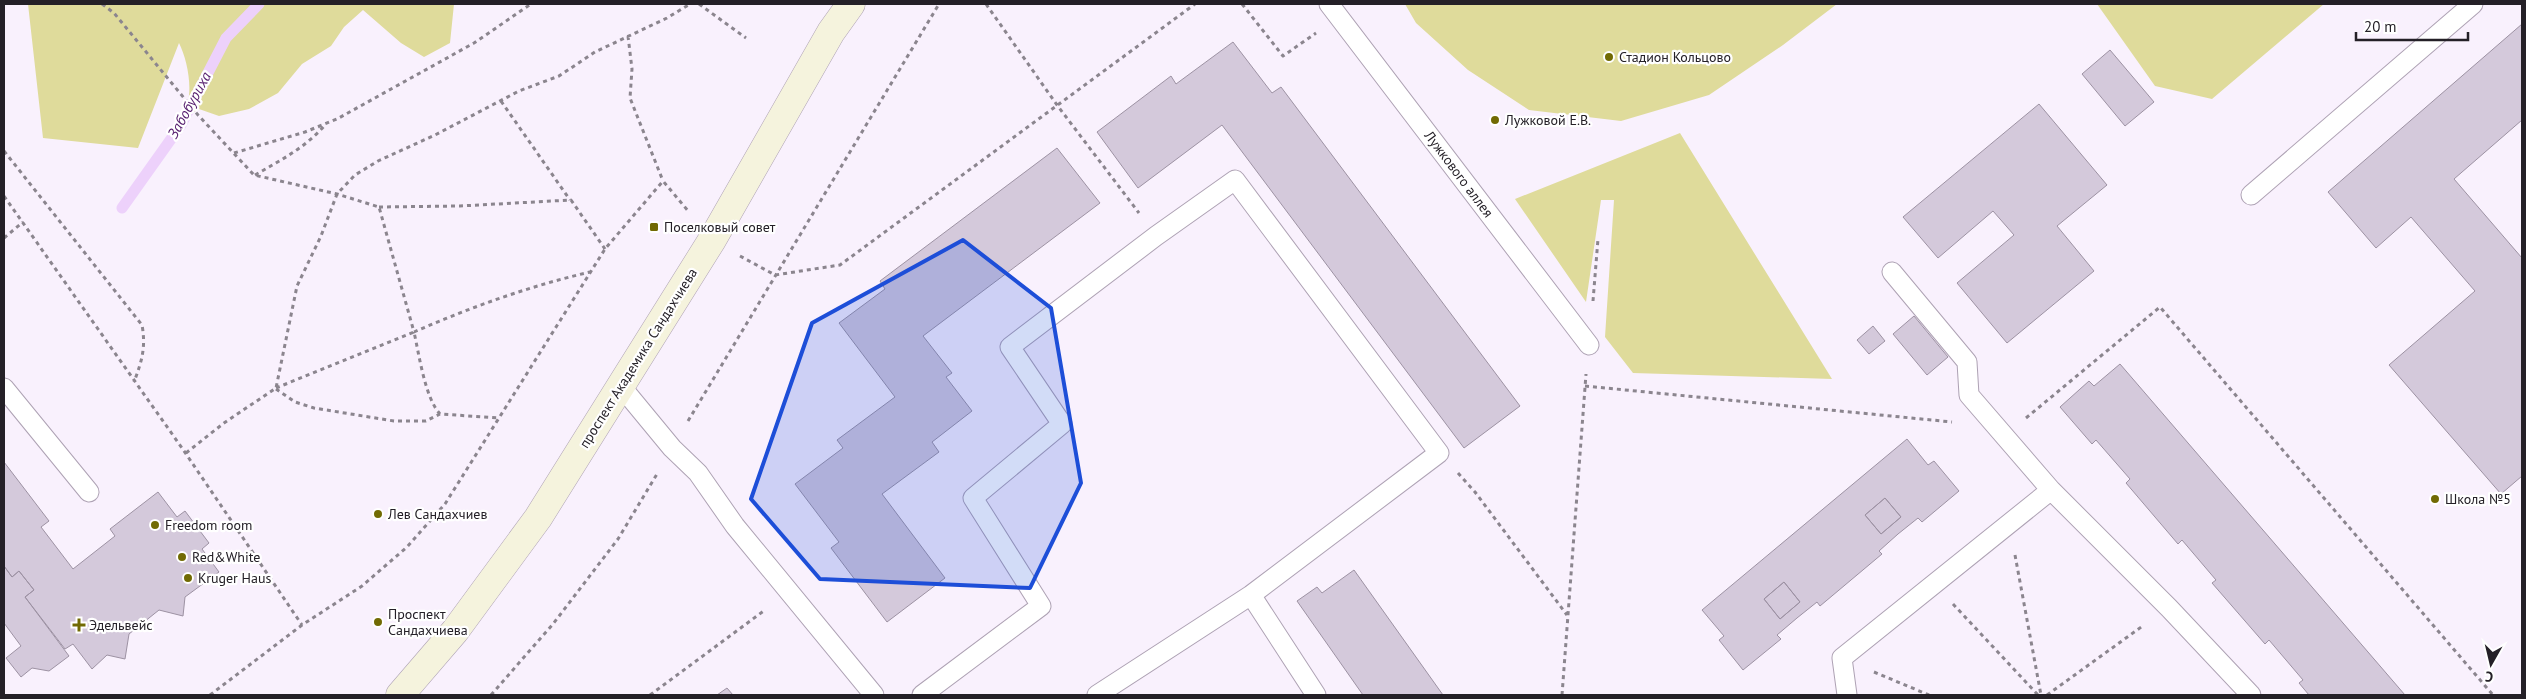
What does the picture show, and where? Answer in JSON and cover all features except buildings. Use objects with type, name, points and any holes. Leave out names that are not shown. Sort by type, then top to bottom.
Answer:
[{"type":"main road","name":"проспект Академика Сандахчиева","points":[[400,695],[455,631],[538,518],[712,240],[831,32],[851,4]]},
{"type":"lane","points":[[2251,195],[2473,4]]},
{"type":"lane","name":"Лужкового аллея","points":[[1334,10],[1589,345]]},
{"type":"lane","points":[[922,695],[1041,606],[973,498],[1062,424],[1010,347],[1156,236],[1235,180],[1439,453],[1250,595],[1097,695]]},
{"type":"lane","points":[[1892,272],[1967,362],[1969,395],[2051,490],[2169,608],[2250,695]]},
{"type":"lane","points":[[620,385],[672,448],[698,473],[735,526],[874,695]]},
{"type":"lane","points":[[4,388],[89,492]]},
{"type":"lane","points":[[1846,695],[1842,658],[2051,490]]},
{"type":"lane","points":[[1250,595],[1316,695]]},
{"type":"path","points":[[102,4],[114,13],[182,98],[254,175],[337,194],[379,207],[460,206],[571,200]]},
{"type":"path","points":[[233,153],[326,124],[474,43],[531,4]]},
{"type":"path","points":[[276,388],[297,286],[337,194],[354,175],[378,161],[435,136],[519,91],[559,76],[595,52],[667,18],[690,4]]},
{"type":"path","points":[[699,4],[746,38]]},
{"type":"path","points":[[491,695],[553,624],[618,539],[939,4]]},
{"type":"path","points":[[986,4],[1057,105],[1156,236]]},
{"type":"path","points":[[628,36],[632,69],[630,98],[663,182],[712,240],[775,275],[840,265],[1195,4]]},
{"type":"path","points":[[1242,4],[1283,56],[1334,10]]},
{"type":"path","points":[[501,101],[605,248]]},
{"type":"path","points":[[254,175],[296,152],[312,140],[326,124]]},
{"type":"path","points":[[4,151],[142,325],[146,342],[144,356],[134,382]]},
{"type":"path","points":[[210,695],[302,625],[362,586],[407,547],[445,504],[605,248],[663,182]]},
{"type":"path","points":[[4,196],[186,453],[302,625]]},
{"type":"path","points":[[379,207],[429,392],[434,408],[440,414]]},
{"type":"path","points":[[4,238],[23,222]]},
{"type":"path","points":[[1562,695],[1598,239]]},
{"type":"path","points":[[186,453],[224,423],[276,388],[458,313],[555,280],[590,272]]},
{"type":"path","points":[[1585,386],[1951,421],[2005,436],[2160,306],[2493,695]]},
{"type":"path","points":[[276,388],[296,402],[314,408],[394,421],[426,421],[440,414],[499,418]]},
{"type":"path","points":[[1439,453],[1475,492],[1568,615]]},
{"type":"path","points":[[2009,522],[2040,695]]},
{"type":"path","points":[[1934,584],[2040,695]]},
{"type":"path","points":[[650,695],[790,591]]},
{"type":"path","points":[[2047,695],[2169,608]]},
{"type":"path","points":[[1842,658],[1929,695]]},
{"type":"highlighted area","points":[[963,240],[1051,308],[1081,483],[1030,588],[820,579],[751,499],[812,323]]},
{"type":"shaded area","points":[[28,4],[454,4],[450,43],[424,57],[401,43],[363,10],[344,27],[331,46],[302,64],[278,93],[249,109],[219,116],[199,109],[187,116],[183,114],[189,98],[189,78],[179,43],[138,148],[43,138]]},
{"type":"shaded area","name":"Стадион Кольцово","points":[[1405,4],[1837,4],[1783,45],[1709,95],[1621,121],[1529,110],[1468,70],[1416,23]]},
{"type":"shaded area","points":[[2097,4],[2324,4],[2212,99],[2155,86]]},
{"type":"shaded area","points":[[1680,133],[1832,379],[1633,373],[1605,337],[1614,200],[1601,200],[1586,302],[1515,199]]},
{"type":"waterway","name":"Забобуриха","points":[[122,208],[181,125],[226,38],[259,4]]},
{"type":"place","name":"Стадион Кольцово","points":[[1609,57]]},
{"type":"place","name":"Лужковой Е.В.","points":[[1495,120]]},
{"type":"place","name":"Поселковый совет","points":[[654,227]]},
{"type":"place","name":"Школа №5","points":[[2435,499]]},
{"type":"place","name":"Лев Сандахчиев","points":[[378,514]]},
{"type":"place","name":"Freedom room","points":[[155,525]]},
{"type":"place","name":"Red&White","points":[[182,557]]},
{"type":"place","name":"Kruger Haus","points":[[188,578]]},
{"type":"place","name":"Проспект Сандахчиева","points":[[378,622]]},
{"type":"place","name":"Эдельвейс","points":[[79,625]]}]
